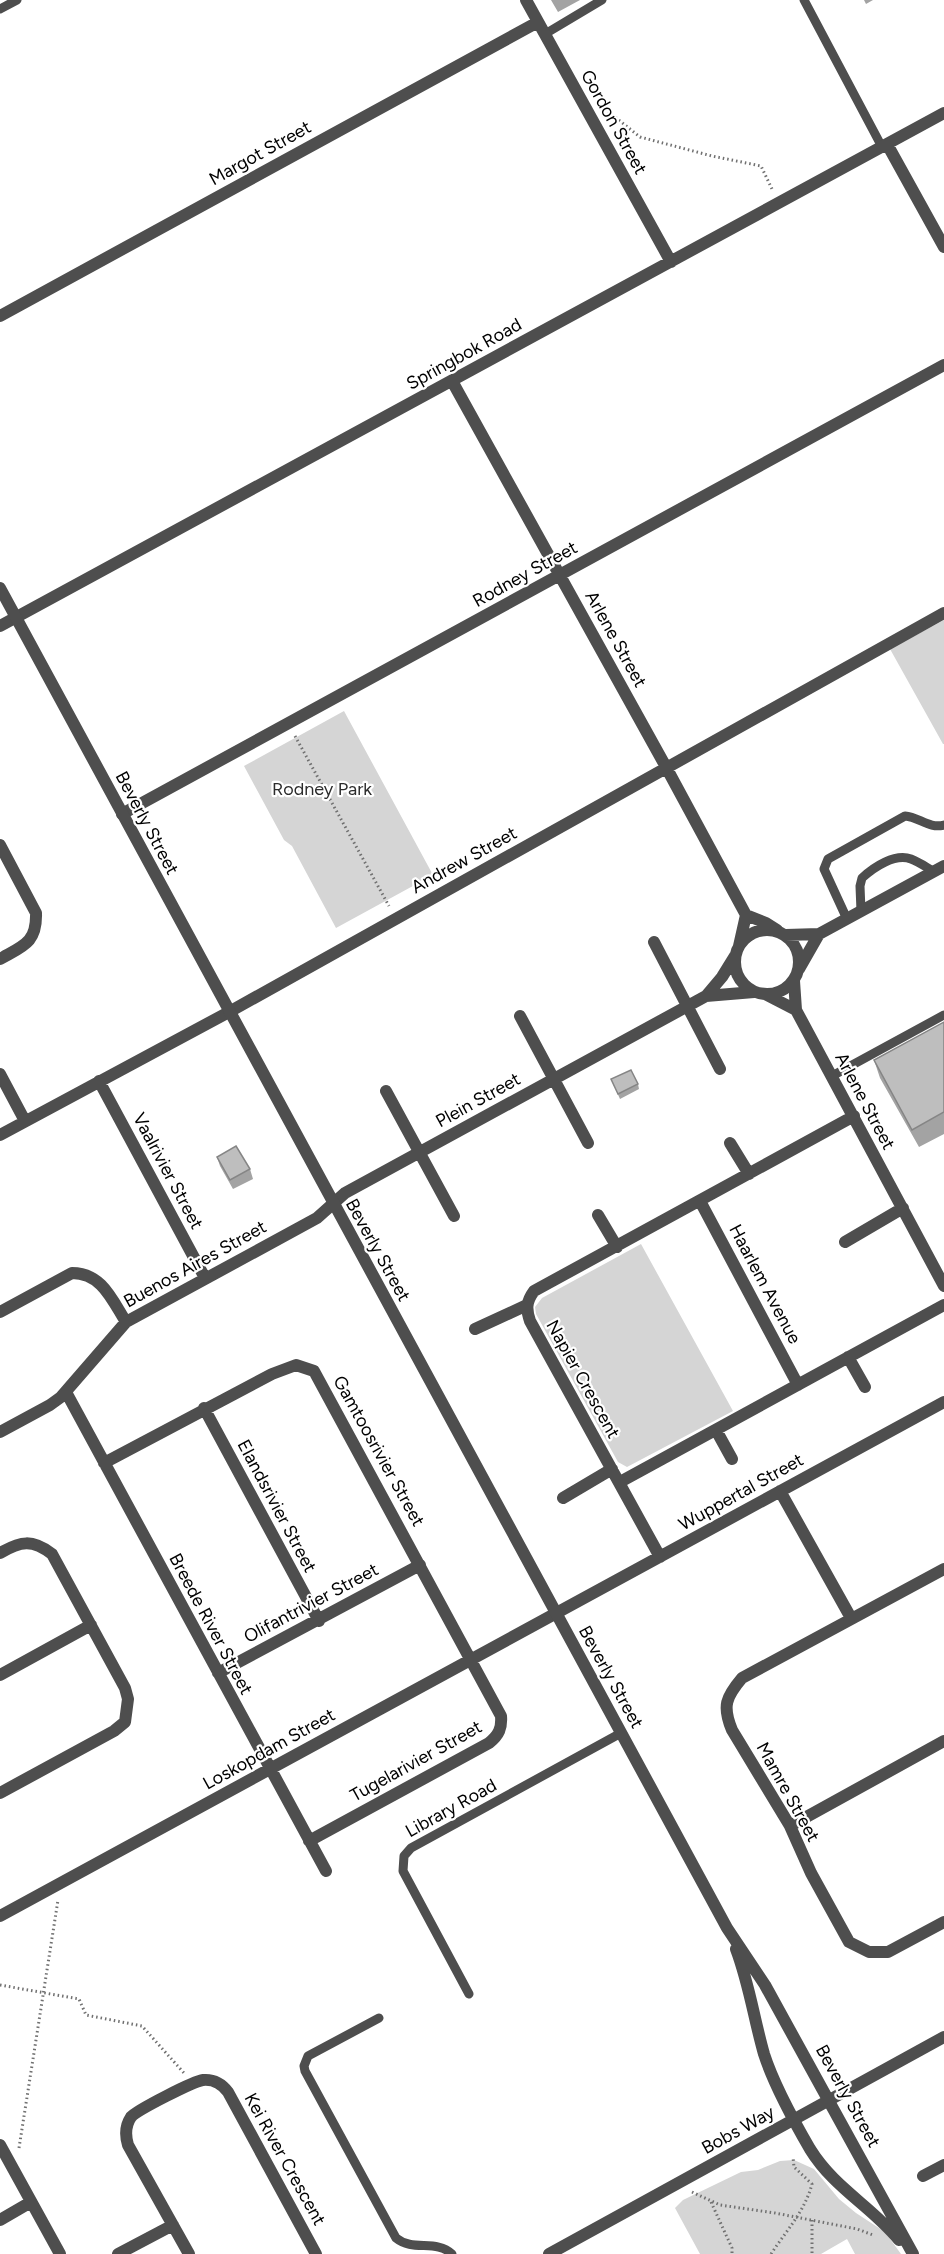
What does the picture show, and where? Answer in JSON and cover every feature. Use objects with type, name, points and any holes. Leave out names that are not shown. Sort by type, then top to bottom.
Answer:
[{"type":"street","name":"Gordon Street","points":[[526,0],[671,262]]},
{"type":"street","name":"Margot Street","points":[[0,316],[538,22]]},
{"type":"street","name":"Springbok Road","points":[[0,626],[944,113]]},
{"type":"street","points":[[885,146],[944,247]]},
{"type":"street","name":"Rodney Street","points":[[122,814],[944,365]]},
{"type":"street","name":"Arlene Street","points":[[452,381],[746,915]]},
{"type":"street","name":"Beverly Street","points":[[0,588],[621,1733],[728,1928],[765,1985],[830,2100],[911,2254]]},
{"type":"street","name":"Andrew Street","points":[[0,1135],[229,1012],[944,613]]},
{"type":"street","points":[[0,845],[36,913],[37,924],[31,941],[0,959]]},
{"type":"street","points":[[737,951],[746,937],[756,931],[767,929],[782,933],[819,934],[939,869]]},
{"type":"street","points":[[796,976],[798,951],[782,933],[746,915],[737,951],[735,967],[738,977],[745,986],[796,1010]]},
{"type":"street","points":[[759,993],[775,993],[786,989],[796,976],[819,934]]},
{"type":"street","points":[[654,942],[720,1070]]},
{"type":"street","name":"Plein Street","points":[[333,1204],[345,1193],[706,996],[722,978],[737,951]]},
{"type":"street","name":"Arlene Street","points":[[796,976],[796,1010],[944,1286]]},
{"type":"street","name":"Plein Street","points":[[706,996],[759,993]]},
{"type":"street","points":[[520,1016],[588,1143]]},
{"type":"street","points":[[0,1074],[25,1121]]},
{"type":"street","name":"Vaalrivier Street","points":[[99,1081],[205,1278]]},
{"type":"street","points":[[386,1091],[454,1216]]},
{"type":"street","name":"Napier Crescent","points":[[475,1329],[527,1305],[534,1292],[854,1116]]},
{"type":"street","points":[[730,1143],[749,1174]]},
{"type":"street","name":"Haarlem Avenue","points":[[700,1201],[798,1385]]},
{"type":"street","name":"Buenos Aires Street","points":[[0,1432],[50,1405],[66,1392],[126,1322],[316,1218],[333,1204]]},
{"type":"street","points":[[845,1242],[903,1208]]},
{"type":"street","points":[[598,1215],[617,1247]]},
{"type":"street","points":[[0,1312],[72,1274],[84,1274],[94,1277],[104,1288],[126,1322]]},
{"type":"street","name":"Napier Crescent","points":[[527,1305],[530,1321],[660,1557]]},
{"type":"street","points":[[620,1482],[944,1305]]},
{"type":"street","points":[[848,1357],[865,1387]]},
{"type":"street","name":"Gamtoosrivier Street","points":[[104,1463],[204,1408],[288,1367],[296,1365],[314,1371],[472,1659]]},
{"type":"street","name":"Breede River Street","points":[[66,1392],[326,1871]]},
{"type":"street","name":"Wuppertal Street","points":[[556,1613],[944,1402]]},
{"type":"street","name":"Elandsrivier Street","points":[[204,1408],[319,1621]]},
{"type":"street","points":[[716,1430],[732,1459]]},
{"type":"street","points":[[563,1498],[612,1469]]},
{"type":"street","points":[[780,1491],[851,1618]]},
{"type":"street","points":[[0,1553],[19,1543],[30,1543],[42,1546],[52,1554],[125,1688],[128,1699],[125,1722],[114,1731],[0,1793]]},
{"type":"street","name":"Olifantrivier Street","points":[[218,1673],[420,1565]]},
{"type":"street","name":"Mamre Street","points":[[944,1569],[742,1678],[731,1690],[726,1700],[725,1714],[732,1730],[790,1826],[811,1873],[849,1942],[869,1952],[888,1952],[944,1922]]},
{"type":"street","name":"Loskopdam Street","points":[[0,1916],[556,1613]]},
{"type":"street","points":[[0,1675],[91,1625]]},
{"type":"street","name":"Tugelarivier Street","points":[[309,1840],[489,1743],[497,1736],[502,1725],[501,1716],[472,1659]]},
{"type":"street","points":[[790,1826],[944,1740]]},
{"type":"street","name":"Beverly Street","points":[[728,1928],[744,1970],[765,2055],[811,2149],[828,2173],[888,2227],[911,2254]]},
{"type":"street","name":"Bobs Way","points":[[549,2254],[944,2037]]},
{"type":"street","name":"Kei River Crescent","points":[[193,2083],[212,2080],[228,2092],[316,2254]]},
{"type":"street","points":[[189,2254],[128,2145],[126,2131],[130,2119],[135,2114],[193,2083]]},
{"type":"street","points":[[0,2145],[60,2254]]},
{"type":"street","points":[[923,2176],[944,2165]]},
{"type":"street","points":[[0,2220],[31,2202]]},
{"type":"street","points":[[118,2254],[173,2225]]},
{"type":"lane","points":[[0,9],[16,0]]},
{"type":"lane","points":[[544,34],[602,0]]},
{"type":"lane","points":[[804,0],[885,146]]},
{"type":"lane","points":[[848,919],[826,876],[825,865],[828,859],[905,816],[932,826],[944,825]]},
{"type":"lane","points":[[861,911],[862,878],[886,862],[904,858],[939,869]]},
{"type":"lane","points":[[832,1076],[944,1015]]},
{"type":"lane","name":"Library Road","points":[[469,1994],[403,1871],[404,1856],[411,1848],[621,1733]]},
{"type":"lane","points":[[379,2018],[312,2053],[305,2060],[304,2071],[396,2238],[412,2246],[444,2248],[452,2254]]},
{"type":"path","points":[[585,107],[615,117],[640,137],[761,166],[779,203]]},
{"type":"path","points":[[288,723],[396,918]]},
{"type":"path","points":[[11,2166],[18,2151],[59,1901],[51,1889]]},
{"type":"path","points":[[0,1985],[79,1999],[86,2015],[142,2026],[193,2083]]},
{"type":"path","points":[[771,2254],[798,2217],[810,2195],[812,2184],[794,2167],[793,2157]]},
{"type":"path","points":[[692,2192],[720,2205],[857,2229],[880,2238]]},
{"type":"path","points":[[710,2201],[732,2248],[732,2254]]},
{"type":"path","points":[[812,2220],[812,2254]]},
{"type":"green space","points":[[944,620],[944,744],[943,744],[890,649]]},
{"type":"green space","name":"Rodney Park","points":[[344,711],[433,875],[336,928],[292,846],[284,840],[244,766]]},
{"type":"green space","points":[[641,1244],[733,1411],[627,1467],[618,1462],[536,1314],[535,1307],[542,1298]]},
{"type":"green space","points":[[794,2160],[814,2169],[839,2199],[885,2232],[901,2254],[855,2254],[847,2239],[821,2254],[700,2254],[675,2208],[683,2200],[741,2172],[758,2170],[780,2161]]},
{"type":"building","points":[[944,1022],[944,1112],[912,1130],[874,1060]]},
{"type":"building","points":[[631,1070],[638,1084],[618,1094],[611,1079]]},
{"type":"building","points":[[236,1146],[250,1169],[230,1180],[217,1157]]}]
